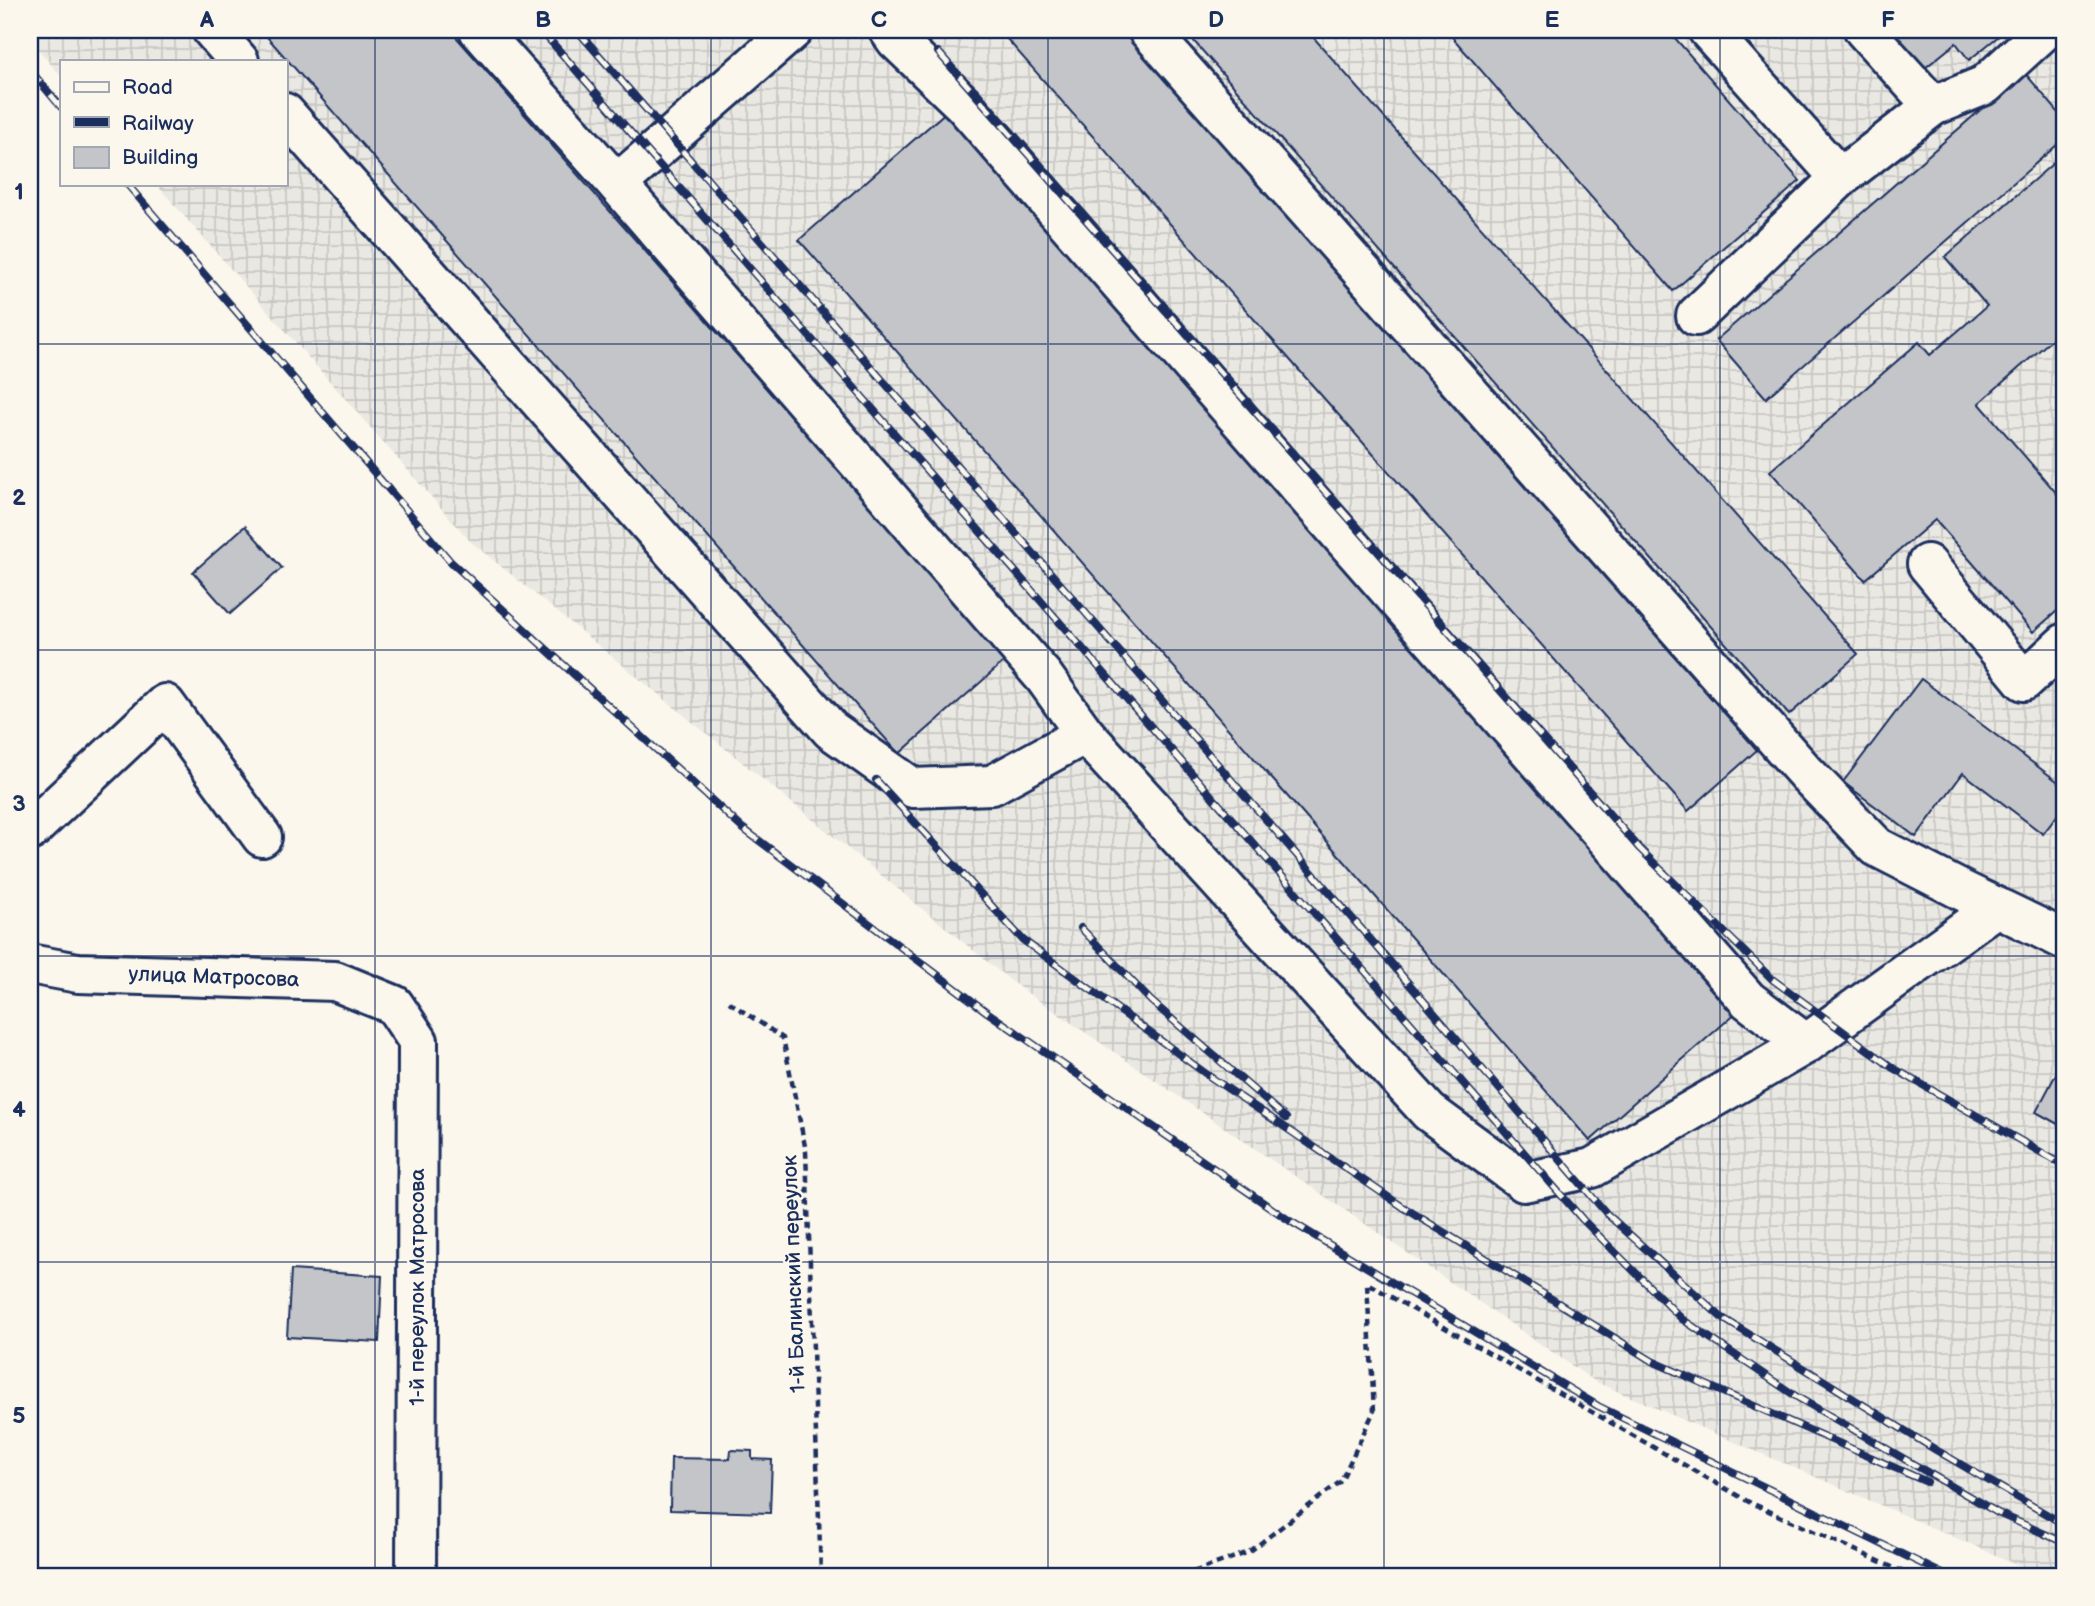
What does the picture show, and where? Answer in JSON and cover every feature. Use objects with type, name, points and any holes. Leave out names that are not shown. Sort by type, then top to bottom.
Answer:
[{"type":"street","points":[[212,30],[238,60]]},
{"type":"street","points":[[479,30],[617,184],[1044,677],[1085,734],[1429,1112],[1524,1182],[1592,1168],[1806,1044],[1996,907]]},
{"type":"street","points":[[617,184],[793,30]]},
{"type":"street","points":[[889,30],[896,40],[963,104],[1748,1000],[1806,1044]]},
{"type":"street","points":[[1148,30],[1823,791],[1877,847],[2065,940]]},
{"type":"street","points":[[1708,30],[1840,178]]},
{"type":"street","points":[[1864,30],[1933,106]]},
{"type":"street","points":[[1696,316],[1840,178],[1933,106],[1985,85],[2045,30]]},
{"type":"street","points":[[287,115],[831,730],[913,788],[992,785],[1085,734]]},
{"type":"street","points":[[1927,564],[2024,681],[2065,643]]},
{"type":"street","points":[[30,831],[165,704],[262,837]]},
{"type":"street","name":"улица Матросова","points":[[30,964],[78,973],[335,981],[394,1005]]},
{"type":"street","name":"1-й переулок Матросова","points":[[394,1005],[418,1041],[416,1576]]},
{"type":"path","name":"1-й Балинский переулок","points":[[729,1002],[783,1038],[806,1151],[821,1576]]},
{"type":"path","points":[[1182,1576],[1250,1552],[1341,1482],[1374,1410],[1367,1283],[1749,1502],[1913,1576]]},
{"type":"shaded area","points":[[30,30],[2065,30],[2065,1576],[2044,1576],[1596,1382],[1016,985],[471,542],[158,186],[287,186],[287,60],[60,60],[60,75],[30,40]]},
{"type":"building","points":[[261,30],[450,30],[1006,660],[899,754]]},
{"type":"building","points":[[999,30],[1122,30],[1757,750],[1688,811]]},
{"type":"building","points":[[1184,30],[1307,30],[1858,654],[1789,715]]},
{"type":"building","points":[[1446,30],[1668,30],[1800,181],[1673,291]]},
{"type":"building","points":[[1886,30],[1995,30],[2000,35],[1969,60],[1956,43],[1920,72]]},
{"type":"building","points":[[2024,72],[2065,120],[2065,138],[1766,398],[1716,340]]},
{"type":"building","points":[[947,111],[1738,1011],[1590,1141],[799,240]]},
{"type":"building","points":[[2065,153],[2065,328],[1979,403],[2065,503],[2065,604],[2033,632],[1935,520],[1865,580],[1770,471],[1919,342],[1930,355],[1987,306],[1945,257]]},
{"type":"building","points":[[245,526],[282,568],[230,614],[193,572]]},
{"type":"building","points":[[1921,679],[2065,787],[2065,805],[2043,834],[1963,773],[1916,837],[1843,782]]},
{"type":"building","points":[[2065,1057],[2065,1128],[2036,1112]]},
{"type":"building","points":[[291,1270],[382,1276],[379,1342],[287,1337]]},
{"type":"building","points":[[731,1450],[752,1451],[752,1459],[772,1460],[770,1513],[670,1510],[671,1458],[730,1459]]},
{"type":"railway","points":[[541,30],[1583,1220],[1682,1319],[1797,1397],[1998,1513],[2065,1543]]},
{"type":"railway","points":[[577,30],[1607,1214],[1721,1317],[1936,1450],[2065,1525]]},
{"type":"railway","points":[[938,52],[1640,849],[1772,979],[1893,1068],[2065,1166]]},
{"type":"railway","points":[[30,70],[60,106]]},
{"type":"railway","points":[[129,186],[451,562],[741,827],[987,1012],[1290,1221],[1598,1406],[1947,1576]]},
{"type":"railway","points":[[876,780],[1023,940],[1209,1076],[1403,1207],[1652,1361],[1927,1482]]},
{"type":"railway","points":[[1081,928],[1151,1001],[1286,1118]]}]
